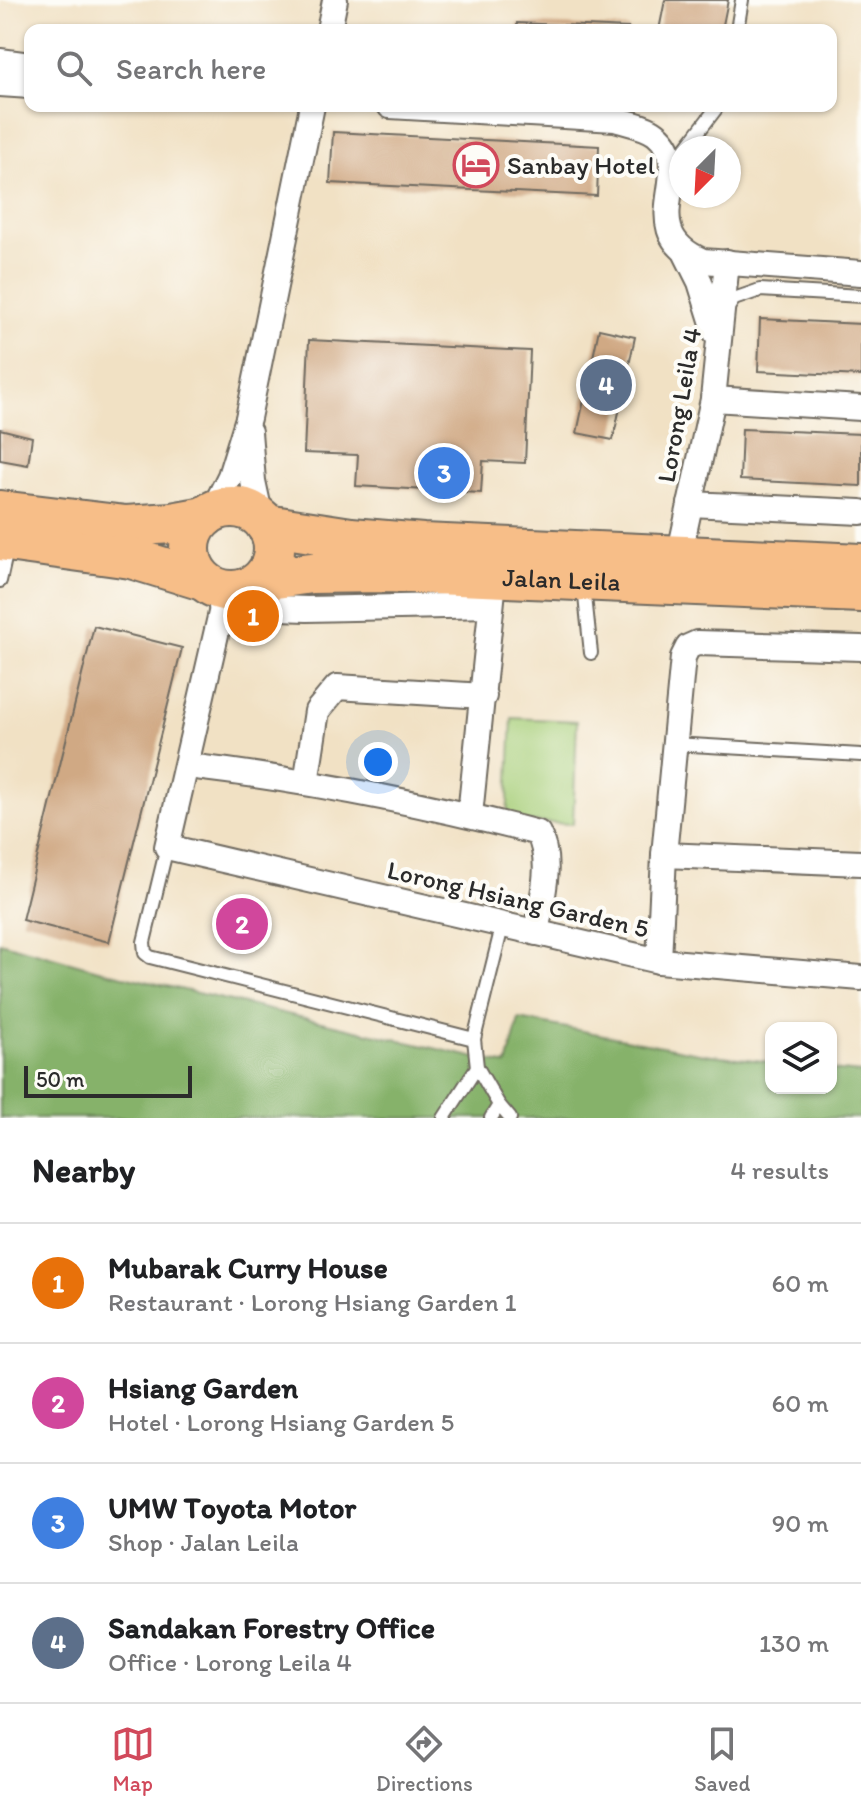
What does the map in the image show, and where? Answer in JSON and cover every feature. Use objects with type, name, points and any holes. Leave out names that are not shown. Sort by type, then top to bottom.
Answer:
[{"type":"main road","points":[[3,531],[172,523],[209,514],[238,508],[263,522],[274,547],[273,559],[228,589],[194,569],[190,541],[196,528],[209,514]]},
{"type":"main road","name":"Jalan Leila","points":[[263,522],[351,538],[423,544],[861,564]]},
{"type":"main road","name":"Jalan Leila","points":[[3,531],[131,558],[228,589],[311,573],[371,572],[493,591],[583,580],[861,592]]},
{"type":"street","points":[[330,24],[335,0]]},
{"type":"street","points":[[0,61],[24,64]]},
{"type":"street","points":[[0,84],[24,86]]},
{"type":"street","points":[[209,514],[230,476],[248,418],[311,112]]},
{"type":"street","points":[[494,112],[615,119],[656,133],[669,144]]},
{"type":"street","points":[[669,204],[666,218],[677,245],[686,254],[700,282],[719,343]]},
{"type":"street","points":[[686,254],[703,261],[861,273]]},
{"type":"street","name":"Lorong Leila 4","points":[[679,556],[713,399],[727,262]]},
{"type":"street","points":[[713,399],[861,408]]},
{"type":"street","points":[[248,418],[253,481],[263,522]]},
{"type":"street","points":[[690,504],[861,512]]},
{"type":"street","points":[[167,847],[228,589]]},
{"type":"street","points":[[470,815],[493,591]]},
{"type":"street","points":[[659,961],[674,744],[683,657],[688,647],[697,643],[861,648]]},
{"type":"street","points":[[306,783],[317,711],[337,687],[484,696]]},
{"type":"street","points":[[188,766],[306,783],[470,815],[538,833],[545,846],[546,866],[536,933]]},
{"type":"street","name":"Lorong Hsiang Garden 5","points":[[167,847],[659,961],[861,978]]},
{"type":"street","points":[[664,855],[861,863]]},
{"type":"lane","points":[[738,24],[742,0]]},
{"type":"lane","points":[[694,136],[713,112]]},
{"type":"lane","points":[[722,317],[734,299],[760,290],[861,296]]},
{"type":"lane","points":[[0,581],[3,531]]},
{"type":"lane","points":[[583,580],[591,653]]},
{"type":"lane","points":[[674,744],[861,755]]},
{"type":"lane","points":[[167,847],[144,942],[145,953],[150,957],[474,1039]]},
{"type":"lane","points":[[503,923],[474,1039],[477,1067],[510,1118]]},
{"type":"lane","points":[[444,1118],[477,1067]]},
{"type":"lane","points":[[491,1118],[499,1105]]},
{"type":"green space","points":[[512,718],[577,721],[573,824],[507,821]]},
{"type":"green space","points":[[0,942],[102,971],[507,1065],[519,1019],[704,1054],[765,1061],[765,1094],[837,1094],[837,1071],[861,1073],[861,1118],[0,1118]]},
{"type":"building","points":[[665,0],[728,0],[723,24],[660,24]]},
{"type":"building","name":"Sanbay Hotel","points":[[333,132],[599,146],[597,196],[330,183]]},
{"type":"building","points":[[760,319],[861,324],[861,376],[758,371]]},
{"type":"building","points":[[599,329],[635,337],[613,440],[577,433]]},
{"type":"building","points":[[309,340],[530,351],[525,463],[483,461],[481,493],[356,486],[358,455],[304,453]]},
{"type":"building","points":[[0,429],[32,437],[28,465],[0,460]]},
{"type":"building","points":[[742,429],[861,434],[861,486],[740,480]]},
{"type":"building","points":[[94,626],[182,648],[109,942],[22,920]]},
{"type":"place","name":"Sanbay Hotel","points":[[476,165]]},
{"type":"place","name":"Sandakan Forestry Office","points":[[606,385]]},
{"type":"place","name":"UMW Toyota Motor","points":[[444,473]]},
{"type":"place","name":"Mubarak Curry House","points":[[253,616]]},
{"type":"place","name":"Hsiang Garden","points":[[242,924]]}]
